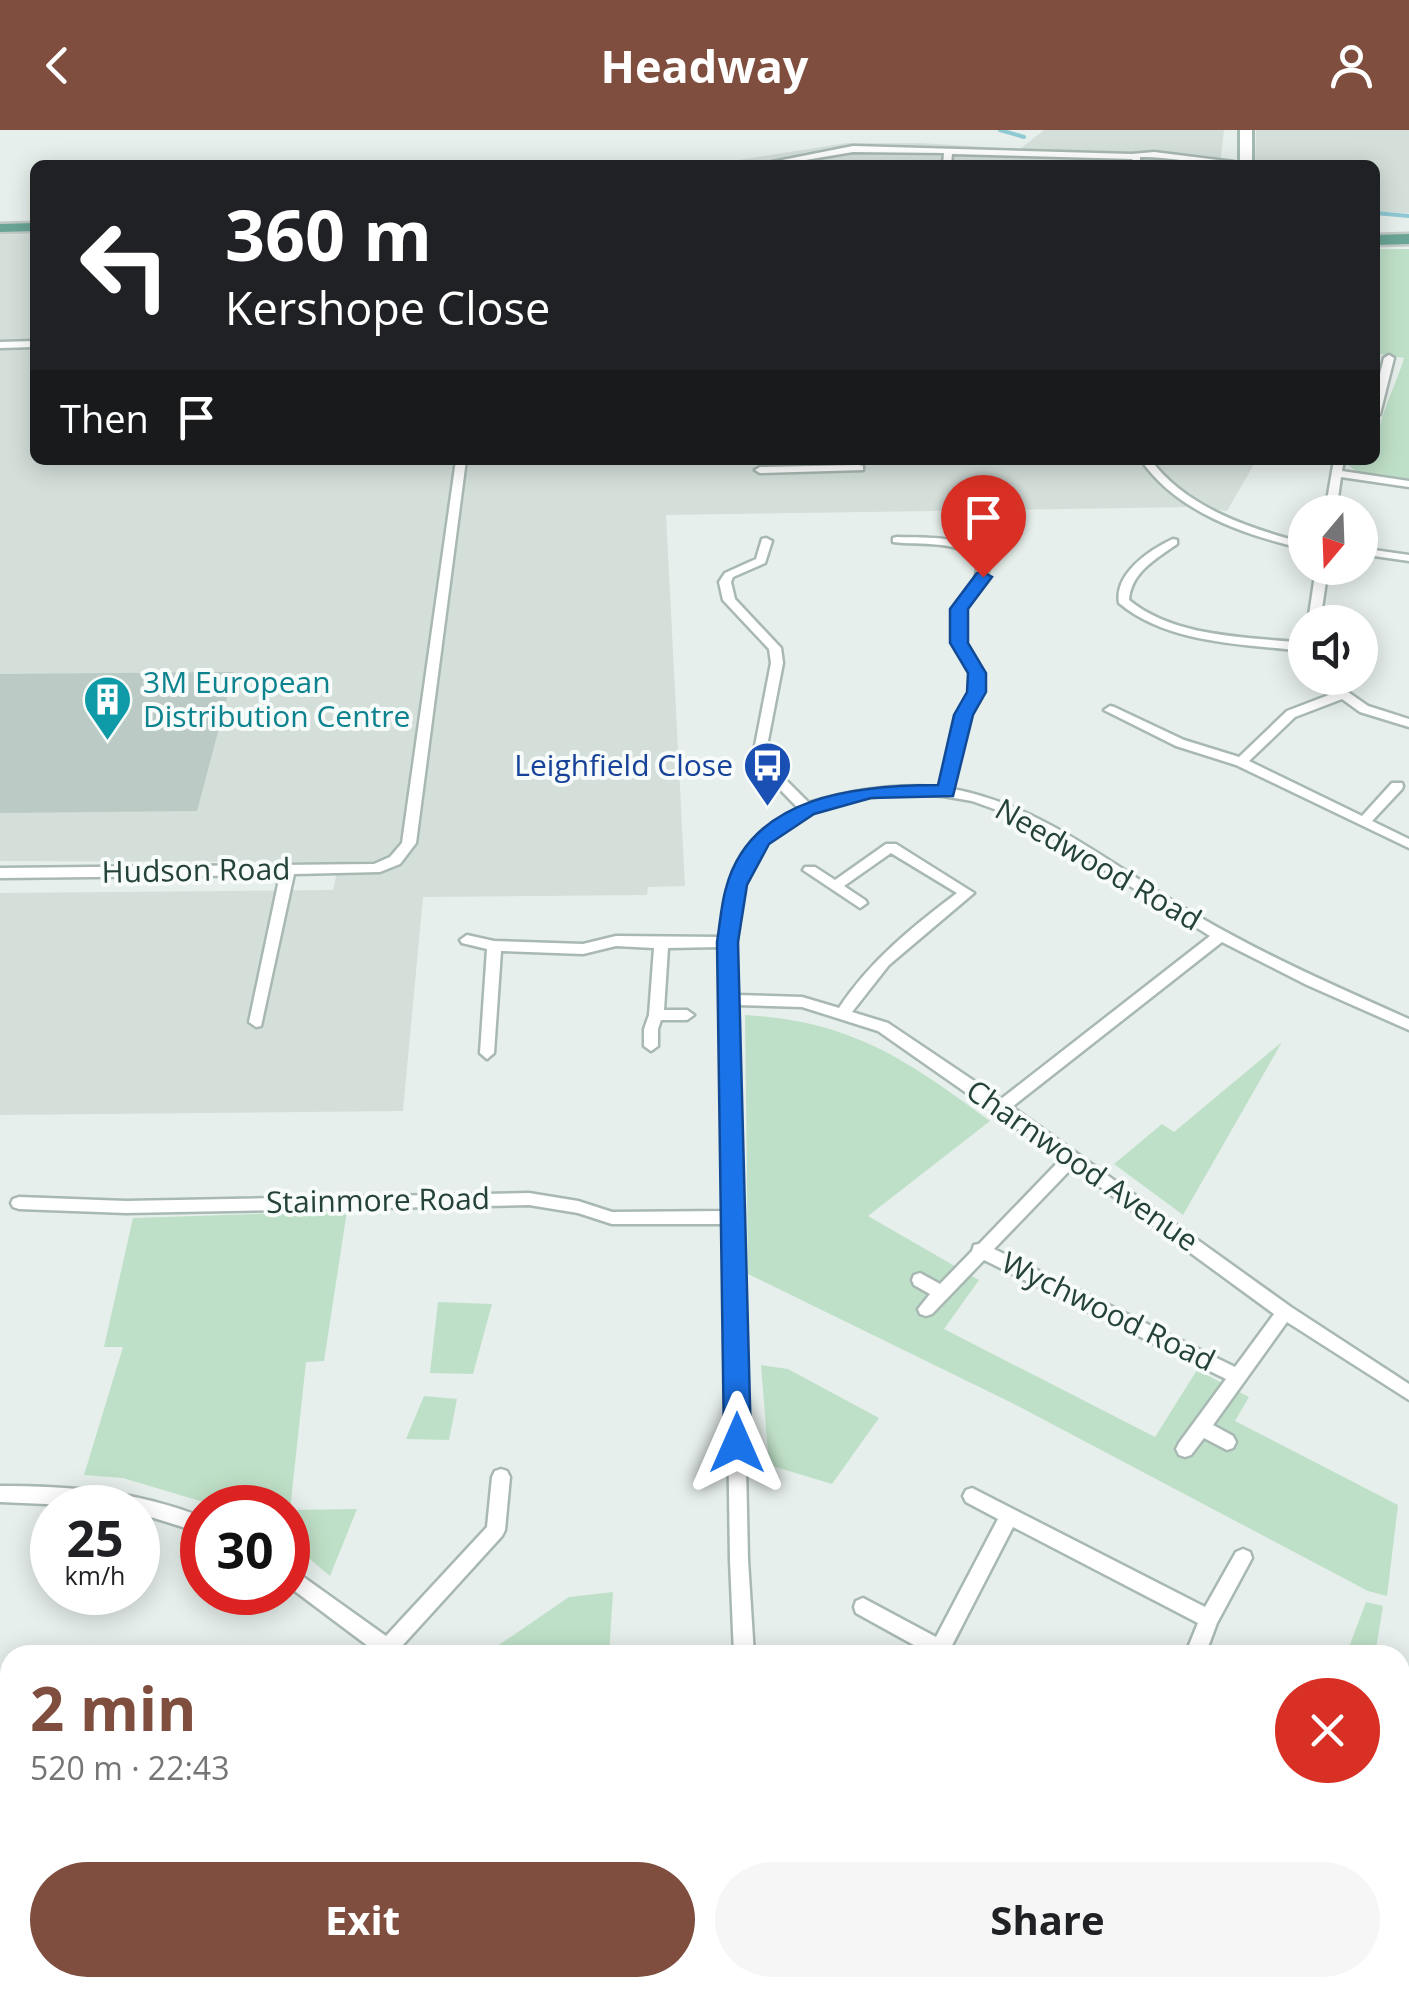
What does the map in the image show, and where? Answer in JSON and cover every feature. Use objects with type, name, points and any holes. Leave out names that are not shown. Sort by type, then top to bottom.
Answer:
[{"type":"main road","points":[[0,218],[30,218]]},
{"type":"main road","points":[[0,228],[30,227]]},
{"type":"main road","points":[[1380,240],[1409,239]]},
{"type":"street","points":[[1236,130],[1236,160]]},
{"type":"street","points":[[1246,130],[1246,160]]},
{"type":"street","points":[[790,160],[853,149],[1134,157],[1148,152],[1160,160]]},
{"type":"street","points":[[947,160],[948,151]]},
{"type":"street","points":[[1134,157],[1138,160]]},
{"type":"street","points":[[0,345],[30,344]]},
{"type":"street","points":[[1380,394],[1389,358]]},
{"type":"street","name":"Hudson Road","points":[[0,874],[374,869],[391,865],[409,843],[460,465]]},
{"type":"street","points":[[760,470],[811,465]]},
{"type":"street","points":[[831,465],[860,468]]},
{"type":"street","points":[[1148,465],[1153,474],[1177,494],[1288,540]]},
{"type":"street","points":[[1333,495],[1337,466],[1409,484]]},
{"type":"street","points":[[897,540],[963,546],[980,556],[984,566],[977,587],[959,609],[959,643],[977,673],[977,692],[964,715],[946,791]]},
{"type":"street","points":[[766,541],[761,562],[729,574],[726,590],[729,600],[775,648],[777,662],[760,751],[765,766],[807,809]]},
{"type":"street","points":[[1173,542],[1126,582],[1123,601],[1132,611],[1161,624],[1288,645]]},
{"type":"street","points":[[1378,553],[1409,558]]},
{"type":"street","points":[[1241,762],[1291,714],[1340,695],[1364,709],[1409,723]]},
{"type":"street","points":[[1110,710],[1180,743],[1241,762],[1409,844]]},
{"type":"street","points":[[1363,822],[1397,786]]},
{"type":"street","name":"Needwood Road","points":[[743,1645],[738,1560],[728,942],[730,912],[749,857],[761,840],[807,809],[870,792],[946,791],[977,798],[1030,821],[1220,935],[1409,1025]]},
{"type":"street","points":[[834,886],[891,848],[967,893],[892,949],[861,984],[844,1012]]},
{"type":"street","points":[[256,1022],[288,870]]},
{"type":"street","points":[[810,870],[860,903]]},
{"type":"street","points":[[1001,1107],[1220,935]]},
{"type":"street","points":[[467,940],[494,946],[583,948],[616,941],[728,942]]},
{"type":"street","points":[[651,1046],[661,942]]},
{"type":"street","points":[[486,1053],[494,946]]},
{"type":"street","name":"Charnwood Avenue","points":[[730,1000],[802,1002],[844,1012],[883,1028],[1001,1107],[1285,1312],[1409,1393]]},
{"type":"street","points":[[656,1015],[687,1015]]},
{"type":"street","name":"Wychwood Road","points":[[926,1308],[1072,1158]]},
{"type":"street","name":"Stainmore Road","points":[[20,1202],[126,1206],[530,1199],[578,1207],[612,1218],[735,1218]]},
{"type":"street","name":"Wychwood Road","points":[[980,1250],[1236,1375]]},
{"type":"street","points":[[920,1280],[940,1293]]},
{"type":"street","name":"Wychwood Road","points":[[1185,1449],[1285,1312]]},
{"type":"street","points":[[1201,1428],[1227,1442]]},
{"type":"street","points":[[397,1645],[496,1530],[501,1477]]},
{"type":"street","points":[[0,1494],[90,1497],[141,1504],[180,1517]]},
{"type":"street","points":[[972,1496],[1209,1619]]},
{"type":"street","points":[[943,1645],[1008,1516]]},
{"type":"street","points":[[1199,1645],[1242,1558]]},
{"type":"street","points":[[310,1591],[382,1645]]},
{"type":"street","points":[[863,1607],[931,1645]]},
{"type":"shaded area","points":[[1044,130],[1224,130],[1221,160],[738,160],[847,143],[1020,149]]},
{"type":"shaded area","points":[[1256,130],[1409,130],[1409,213],[1380,212],[1380,160],[1255,160]]},
{"type":"shaded area","points":[[30,234],[30,465],[1253,466],[1227,511],[1191,507],[666,515],[685,886],[648,887],[647,895],[423,897],[403,1111],[0,1115],[0,893],[333,890],[339,862],[0,861],[0,235]]},
{"type":"green space","points":[[1380,249],[1409,249],[1409,479],[1357,472],[1348,465],[1380,465],[1381,421],[1404,358],[1380,354]]},
{"type":"green space","points":[[745,1015],[817,1026],[876,1047],[990,1121],[868,1216],[979,1280],[944,1329],[1155,1437],[1197,1370],[1249,1397],[1235,1421],[1398,1505],[1387,1596],[1368,1591],[1012,1403],[748,1274]]},
{"type":"green space","points":[[1282,1042],[1183,1215],[1114,1164],[1162,1124],[1174,1132]]},
{"type":"green space","points":[[347,1211],[324,1361],[306,1362],[293,1485],[180,1485],[180,1495],[160,1489],[160,1485],[84,1475],[123,1347],[104,1347],[133,1218]]},
{"type":"green space","points":[[438,1302],[492,1304],[473,1374],[430,1373]]},
{"type":"green space","points":[[761,1365],[788,1369],[879,1418],[832,1484],[769,1465]]},
{"type":"green space","points":[[424,1396],[457,1399],[449,1440],[406,1439]]},
{"type":"green space","points":[[357,1509],[330,1576],[310,1559],[310,1510]]},
{"type":"green space","points":[[613,1592],[610,1645],[499,1645],[569,1597]]},
{"type":"green space","points":[[1366,1602],[1383,1606],[1377,1645],[1350,1645]]},
{"type":"building","name":"3M European Distribution Centre","points":[[234,672],[197,811],[0,813],[0,674]]},
{"type":"waterway","points":[[1000,130],[1024,137]]},
{"type":"waterway","points":[[1380,213],[1409,216]]},
{"type":"place","name":"3M European Distribution Centre","points":[[108,742]]},
{"type":"place","name":"Leighfield Close","points":[[768,808]]},
{"type":"route","points":[[737,1443],[728,942],[737,885],[761,840],[807,809],[870,792],[946,791],[964,715],[977,692],[977,673],[959,643],[959,609],[983,577]]}]
